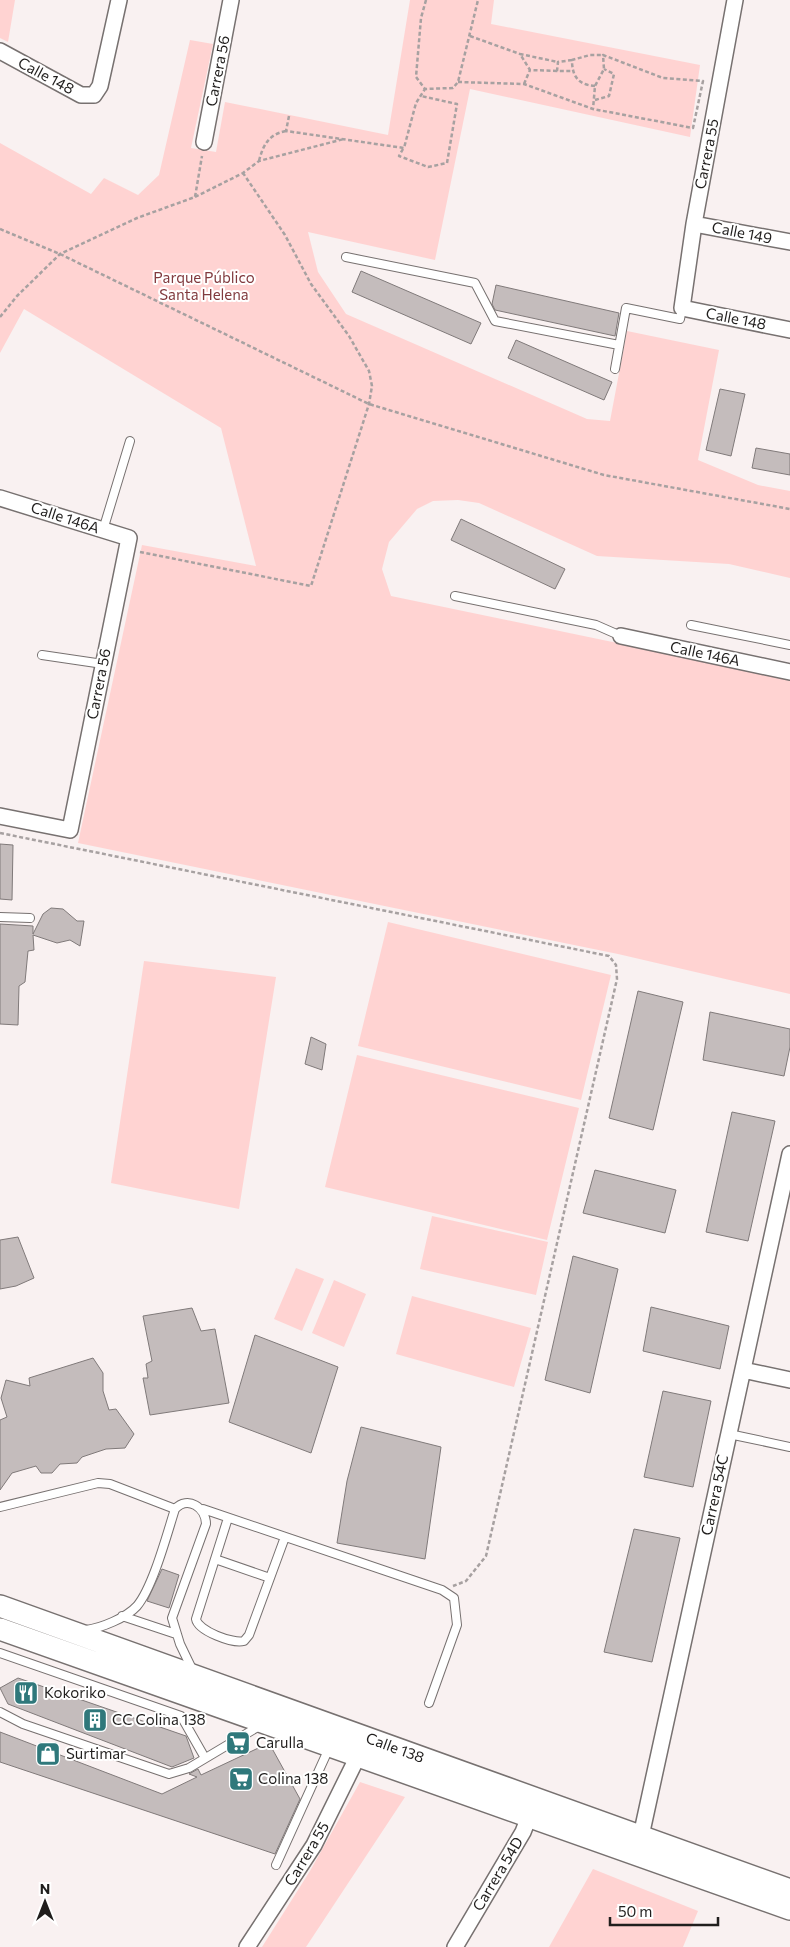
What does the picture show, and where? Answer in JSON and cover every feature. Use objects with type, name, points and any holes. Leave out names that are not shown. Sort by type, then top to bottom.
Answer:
[{"type":"main road","name":"Calle 138","points":[[0,1606],[198,1678],[334,1737],[532,1807],[790,1909]]},
{"type":"main road","name":"Calle 138","points":[[0,1629],[265,1723],[334,1737],[358,1756],[532,1807],[641,1836],[790,1890]]},
{"type":"street","name":"Calle 148","points":[[0,51],[82,95],[94,95],[100,86],[118,0]]},
{"type":"street","name":"Carrera 56","points":[[204,142],[231,0]]},
{"type":"street","name":"Carrera 55","points":[[682,308],[694,224],[735,0]]},
{"type":"street","name":"Calle 149","points":[[694,224],[790,242]]},
{"type":"street","name":"Calle 148","points":[[682,308],[790,330]]},
{"type":"street","name":"Calle 146A","points":[[0,498],[102,530],[128,544]]},
{"type":"street","name":"Carrera 56","points":[[0,816],[70,830],[128,544]]},
{"type":"street","name":"Calle 146A","points":[[620,636],[790,672]]},
{"type":"street","name":"Carrera 54C","points":[[641,1836],[790,1154]]},
{"type":"street","points":[[743,1370],[790,1380]]},
{"type":"street","name":"Carrera 55","points":[[247,1947],[314,1844],[358,1756]]},
{"type":"street","name":"Carrera 54D","points":[[455,1947],[523,1832],[532,1807]]},
{"type":"lane","points":[[346,257],[474,283],[495,321],[619,345]]},
{"type":"lane","points":[[614,369],[626,308],[680,319],[682,308]]},
{"type":"lane","points":[[102,530],[130,441]]},
{"type":"lane","points":[[455,596],[596,625],[620,636]]},
{"type":"lane","points":[[690,625],[790,644]]},
{"type":"lane","points":[[42,655],[103,664]]},
{"type":"lane","points":[[0,917],[30,918]]},
{"type":"lane","points":[[729,1434],[790,1447]]},
{"type":"lane","points":[[0,1507],[98,1482],[110,1484],[175,1510]]},
{"type":"lane","points":[[72,1632],[94,1630],[136,1607],[142,1600],[175,1510],[179,1505],[187,1504],[442,1590],[454,1598],[457,1625],[429,1703]]},
{"type":"lane","points":[[198,1678],[186,1659],[172,1618],[206,1524],[206,1515],[203,1510]]},
{"type":"lane","points":[[228,1518],[196,1622],[202,1630],[235,1642],[244,1641],[250,1635],[285,1537]]},
{"type":"lane","points":[[215,1559],[270,1578]]},
{"type":"lane","points":[[122,1616],[176,1634]]},
{"type":"lane","points":[[0,1653],[181,1716],[204,1758]]},
{"type":"lane","points":[[0,1712],[24,1724],[169,1774],[188,1768],[265,1723]]},
{"type":"lane","points":[[276,1865],[334,1737]]},
{"type":"path","points":[[425,89],[416,77],[421,18],[426,0]]},
{"type":"path","points":[[425,89],[452,88],[458,82],[478,0]]},
{"type":"path","points":[[458,82],[524,84],[593,109],[693,128],[703,82],[663,78],[603,55],[590,55],[558,62],[520,54],[470,36]]},
{"type":"path","points":[[520,54],[530,70]]},
{"type":"path","points":[[593,109],[596,86],[604,69],[603,55]]},
{"type":"path","points":[[572,60],[572,71],[582,83],[596,86]]},
{"type":"path","points":[[557,71],[558,62]]},
{"type":"path","points":[[595,100],[609,96],[613,87],[614,74],[604,69]]},
{"type":"path","points":[[530,70],[572,71]]},
{"type":"path","points":[[524,84],[530,70]]},
{"type":"path","points":[[421,96],[457,104],[447,163],[428,167],[399,156],[404,148],[421,96],[425,89]]},
{"type":"path","points":[[286,132],[289,116]]},
{"type":"path","points":[[259,161],[264,146],[270,138],[278,133],[286,132],[346,138],[404,148]]},
{"type":"path","points":[[0,317],[60,254],[137,218],[195,196],[243,173],[259,161],[346,138]]},
{"type":"path","points":[[195,196],[204,142]]},
{"type":"path","points":[[128,544],[311,586],[369,404],[372,386],[369,371],[349,336],[311,284],[285,235],[243,173]]},
{"type":"path","points":[[0,229],[60,254],[369,404],[604,475],[790,509]]},
{"type":"path","points":[[0,833],[609,956],[616,966],[617,979],[486,1556],[466,1581],[442,1590]]},
{"type":"green space","points":[[0,0],[15,0],[8,42],[0,38]]},
{"type":"green space","name":"Parque Público Santa Helena","points":[[410,0],[494,0],[491,24],[700,65],[690,137],[470,89],[435,260],[308,232],[318,272],[346,314],[587,419],[610,421],[627,331],[719,350],[698,460],[758,485],[790,491],[790,578],[729,564],[597,556],[479,503],[458,500],[433,501],[417,509],[389,542],[382,569],[391,596],[790,679],[790,994],[618,954],[78,843],[142,545],[256,566],[221,428],[24,309],[0,353],[0,143],[91,194],[104,178],[138,195],[159,175],[190,40],[213,44],[191,148],[216,152],[225,102],[388,135]]},
{"type":"green space","points":[[388,922],[611,975],[581,1100],[358,1046]]},
{"type":"green space","points":[[144,961],[276,977],[239,1209],[111,1183]]},
{"type":"green space","points":[[357,1055],[579,1108],[547,1240],[325,1187]]},
{"type":"green space","points":[[432,1216],[548,1242],[536,1295],[420,1269]]},
{"type":"green space","points":[[296,1268],[324,1279],[302,1331],[274,1319]]},
{"type":"green space","points":[[334,1280],[366,1294],[344,1347],[312,1333]]},
{"type":"green space","points":[[412,1296],[531,1328],[514,1387],[396,1354]]},
{"type":"green space","points":[[360,1782],[405,1797],[306,1947],[262,1947],[310,1871]]},
{"type":"green space","points":[[593,1869],[698,1911],[683,1947],[549,1947]]},
{"type":"building","points":[[361,271],[481,323],[471,344],[352,292]]},
{"type":"building","points":[[496,285],[619,313],[615,336],[495,310],[492,304]]},
{"type":"building","points":[[516,340],[612,382],[604,400],[508,358]]},
{"type":"building","points":[[720,389],[745,394],[731,456],[706,450]]},
{"type":"building","points":[[756,448],[790,454],[790,475],[752,468]]},
{"type":"building","points":[[461,519],[565,569],[555,589],[451,540]]},
{"type":"building","points":[[0,844],[13,845],[12,900],[0,899]]},
{"type":"building","points":[[51,908],[63,909],[77,921],[84,921],[80,946],[70,940],[57,943],[33,935],[34,950],[28,951],[25,982],[19,986],[18,1025],[0,1024],[0,924],[33,926],[33,934],[43,914]]},
{"type":"building","points":[[638,991],[683,1002],[653,1130],[609,1118]]},
{"type":"building","points":[[710,1012],[790,1029],[790,1047],[784,1076],[703,1060]]},
{"type":"building","points":[[311,1037],[326,1044],[322,1070],[305,1064]]},
{"type":"building","points":[[732,1112],[775,1121],[748,1241],[706,1232]]},
{"type":"building","points":[[595,1170],[676,1190],[665,1233],[583,1213]]},
{"type":"building","points":[[18,1237],[34,1278],[16,1286],[0,1289],[0,1240]]},
{"type":"building","points":[[573,1256],[618,1269],[590,1393],[545,1380]]},
{"type":"building","points":[[651,1307],[729,1326],[720,1369],[643,1351]]},
{"type":"building","points":[[192,1308],[201,1331],[215,1329],[229,1403],[150,1415],[143,1378],[148,1378],[146,1364],[152,1361],[143,1316]]},
{"type":"building","points":[[255,1335],[338,1367],[311,1453],[229,1422]]},
{"type":"building","points":[[93,1358],[103,1373],[103,1391],[109,1410],[116,1409],[134,1434],[125,1448],[106,1449],[82,1457],[77,1463],[60,1464],[52,1473],[41,1473],[36,1466],[12,1473],[0,1490],[0,1420],[7,1417],[1,1398],[6,1380],[30,1386],[29,1378]]},
{"type":"building","points":[[663,1391],[711,1401],[693,1487],[644,1477]]},
{"type":"building","points":[[361,1427],[441,1447],[425,1559],[337,1543],[347,1481]]},
{"type":"building","points":[[634,1529],[680,1538],[652,1662],[604,1652]]},
{"type":"building","points":[[162,1569],[179,1575],[169,1608],[147,1601]]},
{"type":"building","name":"CC Colina 138","points":[[18,1678],[186,1736],[194,1758],[172,1767],[8,1704],[0,1688]]},
{"type":"building","name":"Colina 138","points":[[0,1732],[162,1794],[197,1777],[189,1774],[198,1769],[201,1775],[269,1743],[300,1799],[275,1854],[0,1762]]},
{"type":"place","name":"Kokoriko","points":[[26,1693]]},
{"type":"place","name":"CC Colina 138","points":[[95,1720]]},
{"type":"place","name":"Carulla","points":[[238,1743]]},
{"type":"place","name":"Surtimar","points":[[48,1754]]},
{"type":"place","name":"Colina 138","points":[[241,1779]]}]
